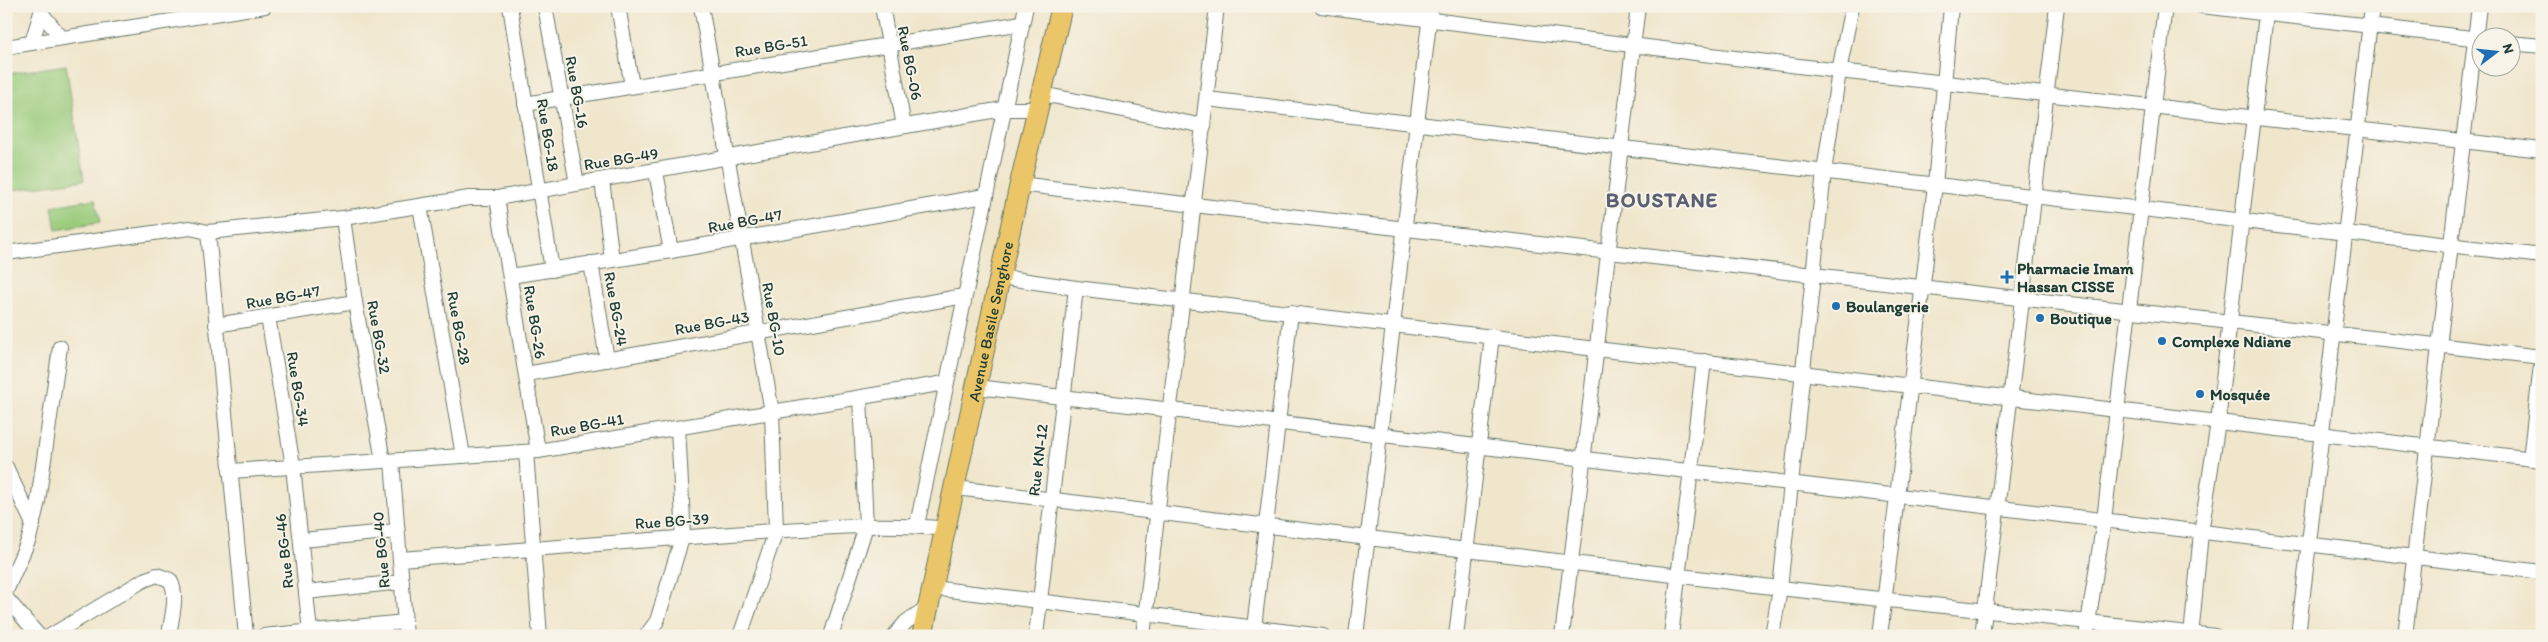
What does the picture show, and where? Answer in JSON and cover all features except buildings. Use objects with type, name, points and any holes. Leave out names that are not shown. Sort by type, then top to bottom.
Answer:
[{"type":"highway","name":"Avenue Basile Senghore","points":[[922,636],[956,488],[1020,184],[1062,6]]},
{"type":"street","name":"Rue BG-18","points":[[510,6],[552,270]]},
{"type":"street","name":"Rue BG-16","points":[[545,6],[560,98],[577,184]]},
{"type":"street","points":[[618,6],[632,86]]},
{"type":"street","name":"Rue BG-06","points":[[882,6],[904,126]]},
{"type":"street","points":[[917,525],[945,383],[1026,6]]},
{"type":"street","points":[[1143,636],[1195,207],[1217,6]]},
{"type":"street","points":[[1321,6],[1839,71],[2048,94],[2153,108],[2253,117],[2542,150]]},
{"type":"street","points":[[1356,636],[1431,6]]},
{"type":"street","points":[[1562,636],[1638,6]]},
{"type":"street","points":[[1772,636],[1780,588],[1792,483],[1824,172],[1839,71],[1852,6]]},
{"type":"street","points":[[1880,636],[1935,185],[1951,6]]},
{"type":"street","points":[[1982,636],[2057,6]]},
{"type":"street","points":[[2087,629],[2104,520],[2165,6]]},
{"type":"street","points":[[2202,6],[2267,10],[2370,26],[2470,38]]},
{"type":"street","points":[[2298,636],[2344,231],[2372,6]]},
{"type":"street","points":[[2479,28],[2480,6]]},
{"type":"street","points":[[6,47],[257,7]]},
{"type":"street","name":"Rue BG-10","points":[[702,7],[772,412],[776,531],[740,636]]},
{"type":"street","points":[[42,10],[61,37]]},
{"type":"street","points":[[32,42],[42,10]]},
{"type":"street","points":[[2191,634],[2201,533],[2218,422],[2267,10]]},
{"type":"street","name":"Rue BG-51","points":[[525,104],[1022,23]]},
{"type":"street","points":[[2520,44],[2542,46]]},
{"type":"street","points":[[2405,636],[2473,78]]},
{"type":"street","points":[[1207,99],[2242,221],[2344,231],[2542,256]]},
{"type":"street","name":"Rue BG-49","points":[[6,253],[190,228],[208,232],[343,218],[468,198],[497,198],[656,172],[1040,101],[1204,126]]},
{"type":"street","points":[[656,172],[671,251]]},
{"type":"street","points":[[602,180],[612,260]]},
{"type":"street","points":[[1000,277],[1076,288],[2536,459],[2542,357],[2333,336],[1404,228],[1195,207],[1020,184]]},
{"type":"street","name":"Rue BG-47","points":[[510,276],[671,251],[985,196]]},
{"type":"street","name":"Rue BG-26","points":[[497,198],[526,374],[532,452],[540,636]]},
{"type":"street","name":"Rue BG-28","points":[[420,206],[463,456]]},
{"type":"street","name":"Rue BG-32","points":[[343,218],[355,302],[387,461]]},
{"type":"street","points":[[208,232],[246,636]]},
{"type":"street","name":"Rue BG-24","points":[[591,264],[607,360]]},
{"type":"street","name":"Rue KN-12","points":[[1036,636],[1076,288]]},
{"type":"street","name":"Rue BG-43","points":[[526,374],[964,296]]},
{"type":"street","name":"Rue BG-47","points":[[216,326],[355,302]]},
{"type":"street","points":[[1253,632],[1291,312]]},
{"type":"street","name":"Rue BG-34","points":[[268,317],[293,466]]},
{"type":"street","points":[[1456,636],[1492,336]]},
{"type":"street","points":[[6,591],[29,539],[33,524],[60,346]]},
{"type":"street","points":[[1671,636],[1704,361]]},
{"type":"street","name":"Rue BG-41","points":[[230,471],[532,452],[945,383]]},
{"type":"street","points":[[977,388],[2104,520],[2308,546],[2542,572]]},
{"type":"street","points":[[831,636],[866,526],[860,398]]},
{"type":"street","points":[[654,634],[682,538],[683,521],[678,428]]},
{"type":"street","name":"Rue BG-40","points":[[387,461],[398,531],[405,629]]},
{"type":"street","name":"Rue BG-46","points":[[293,466],[310,632]]},
{"type":"street","points":[[6,467],[33,524]]},
{"type":"street","points":[[956,488],[1985,612],[2087,629],[2215,636]]},
{"type":"street","name":"Rue BG-39","points":[[400,559],[776,531],[917,525],[947,528]]},
{"type":"street","points":[[302,540],[398,531]]},
{"type":"street","points":[[50,636],[144,580],[157,575],[164,577],[173,586],[174,602],[169,636]]},
{"type":"street","points":[[306,592],[402,582]]},
{"type":"street","points":[[894,636],[931,597],[1040,602],[1146,615],[1253,632],[1323,636]]},
{"type":"street","points":[[6,598],[39,636]]},
{"type":"street","points":[[263,636],[310,632],[405,629]]},
{"type":"green space","points":[[66,65],[84,180],[6,191],[6,74]]},
{"type":"green space","points":[[95,199],[100,223],[56,230],[52,206]]},
{"type":"place","name":"Pharmacie Imam Hassan CISSE","points":[[2007,277]]},
{"type":"place","name":"Boulangerie","points":[[1836,306]]},
{"type":"place","name":"Boutique","points":[[2040,318]]},
{"type":"place","name":"Complexe Ndiane","points":[[2162,341]]},
{"type":"place","name":"Mosquée","points":[[2200,394]]},
{"type":"district","name":"BOUSTANE","points":[[1662,199]]}]
